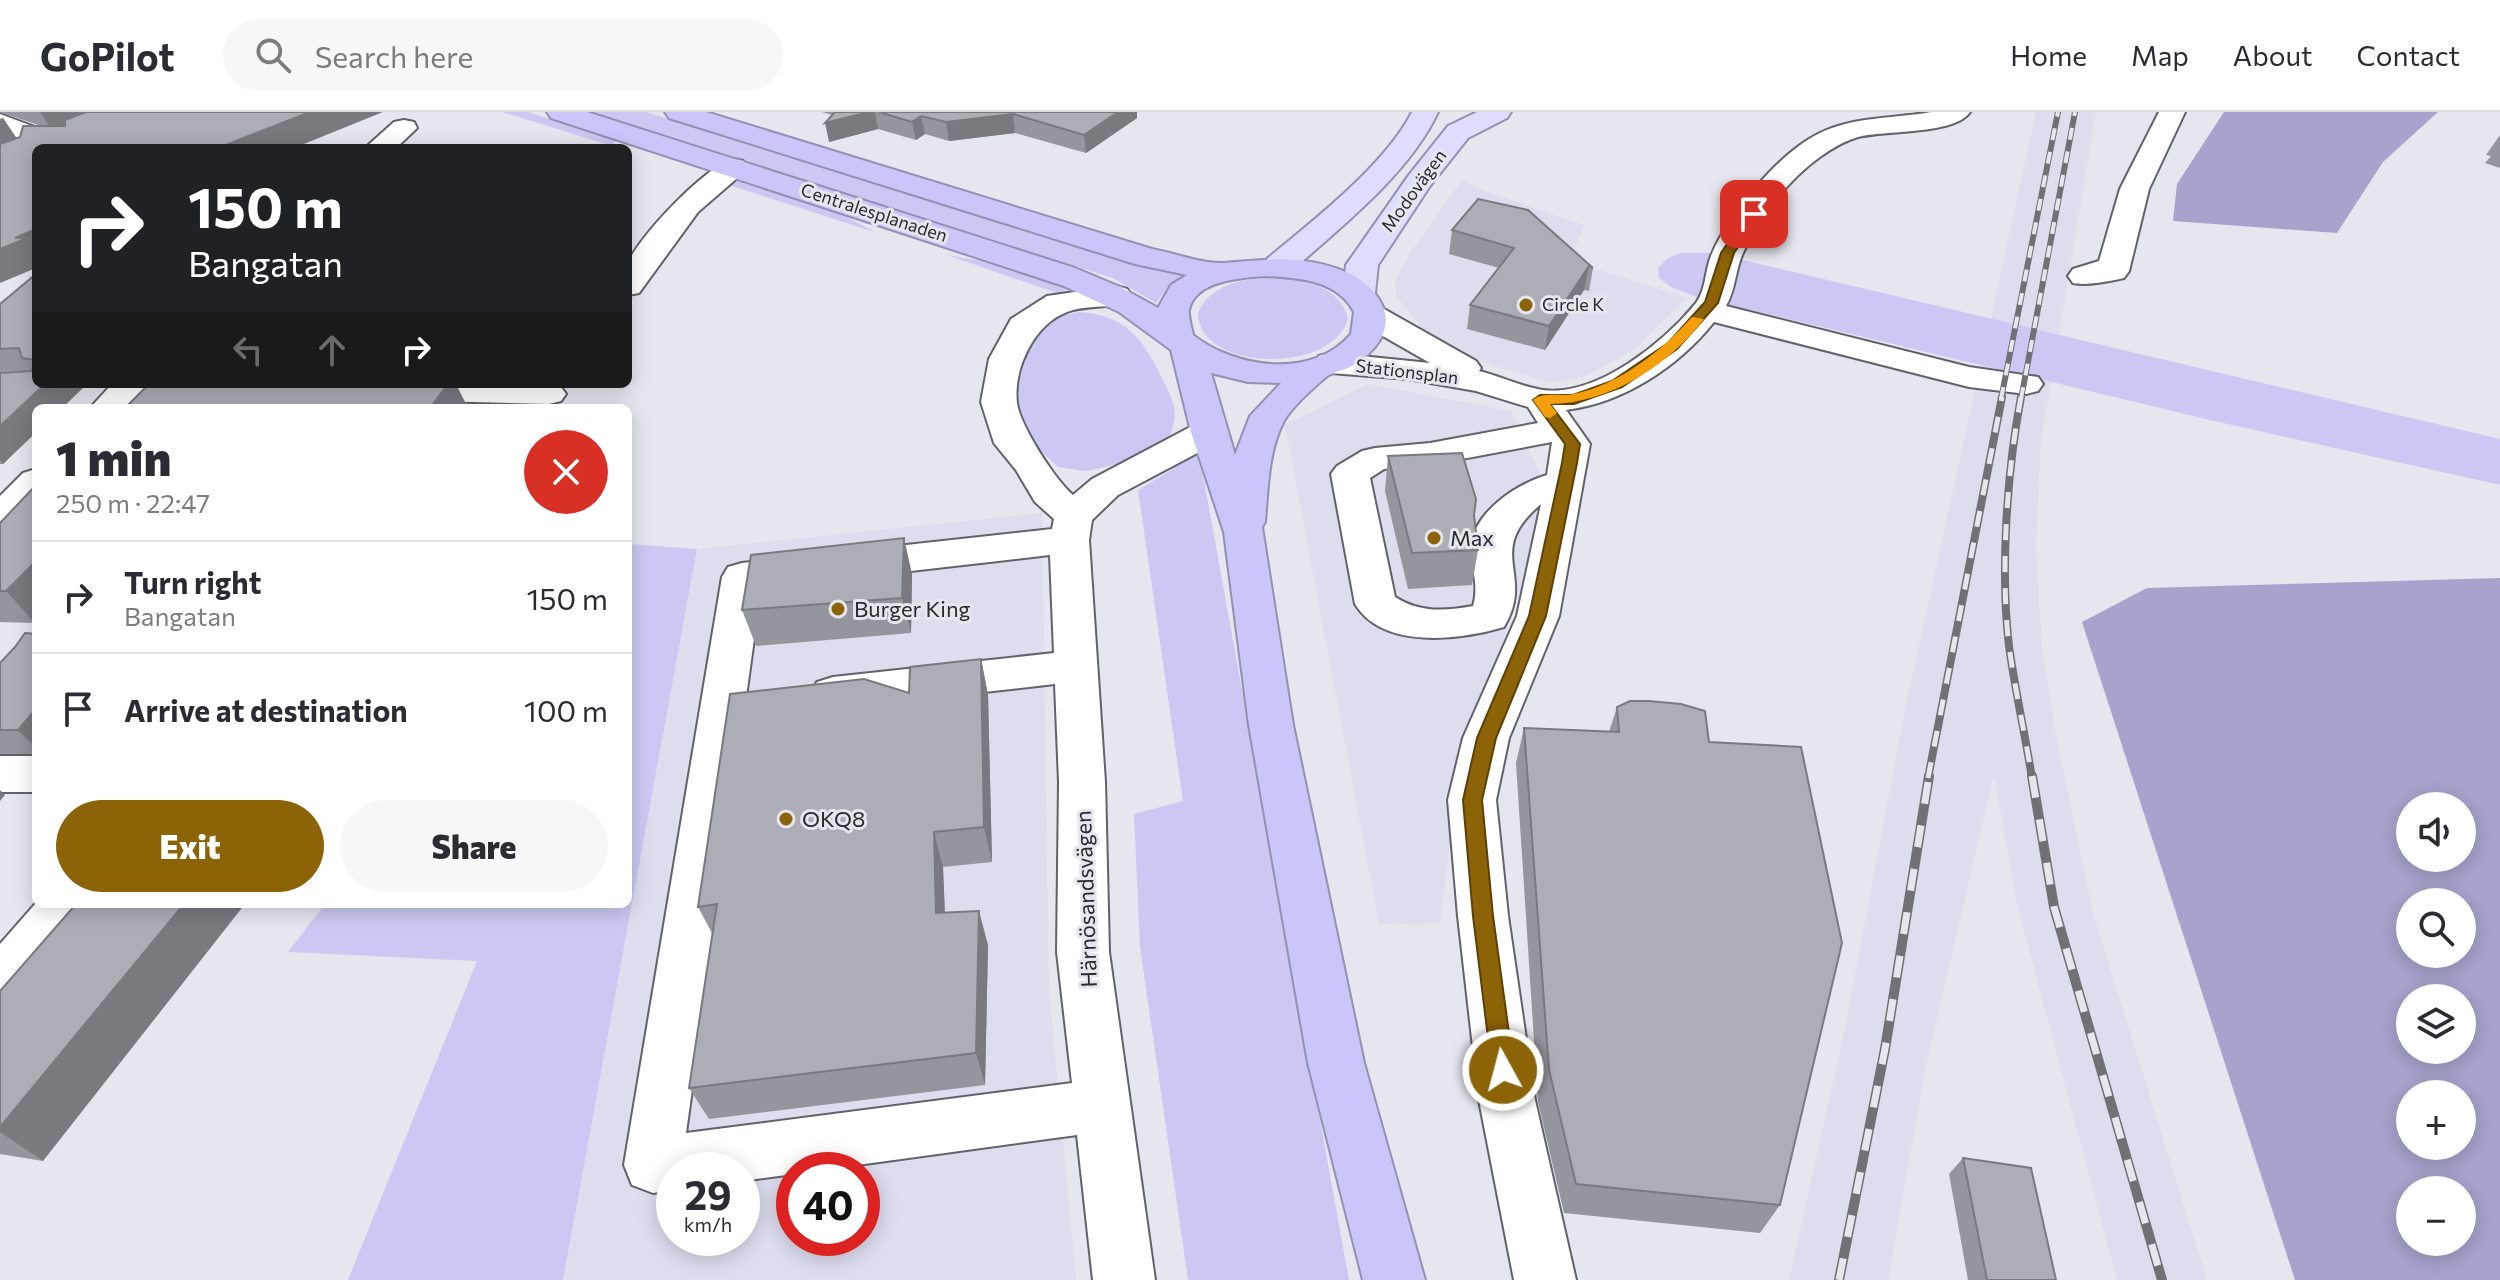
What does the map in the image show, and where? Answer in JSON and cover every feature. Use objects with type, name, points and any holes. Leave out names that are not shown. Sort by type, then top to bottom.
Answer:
[{"type":"highway","name":"Centralesplanaden","points":[[560,112],[1064,275],[1116,296],[1212,362],[1244,371],[1281,373],[1323,366]]},
{"type":"highway","name":"Centralesplanaden","points":[[678,112],[1146,257],[1220,272]]},
{"type":"highway","points":[[1244,532],[1253,457],[1268,416],[1323,366],[1363,342],[1368,334],[1365,304],[1325,273],[1279,265],[1220,272],[1188,288],[1175,303],[1171,320],[1182,343],[1244,532],[1271,725],[1336,1063],[1394,1280]]},
{"type":"main road","name":"Modovägen","points":[[1279,265],[1358,194],[1418,128],[1425,112]]},
{"type":"main road","name":"Modovägen","points":[[1365,304],[1362,265],[1419,181],[1458,132],[1498,112]]},
{"type":"street","points":[[1526,643],[1456,625],[1409,623],[1376,604],[1350,474],[1375,459],[1430,454],[1551,414],[1574,399],[1617,384],[1673,346],[1712,303],[1732,247],[1787,173],[1809,152],[1856,127],[1935,122],[1957,112]]},
{"type":"street","points":[[2084,276],[2097,270],[2113,271],[2118,237],[2139,172],[2172,112]]},
{"type":"street","points":[[0,122],[43,144]]},
{"type":"street","points":[[384,144],[404,128]]},
{"type":"street","points":[[632,280],[679,215],[709,182],[733,167]]},
{"type":"street","points":[[1072,528],[1032,465],[1012,443],[999,402],[1006,359],[1023,326],[1058,303],[1116,296]]},
{"type":"street","name":"Stationsplan","points":[[1365,304],[1482,382],[1551,414]]},
{"type":"street","points":[[1705,310],[1969,377],[2026,384]]},
{"type":"street","name":"Stationsplan","points":[[1323,366],[1408,369],[1482,382]]},
{"type":"street","points":[[112,404],[128,388]]},
{"type":"street","points":[[366,389],[547,395]]},
{"type":"street","points":[[1545,1280],[1507,1100],[1483,916],[1472,800],[1486,738],[1538,616],[1566,481],[1572,444],[1551,414]]},
{"type":"street","points":[[1102,1105],[653,1165],[764,701],[742,577],[1072,528],[1105,487],[1209,432]]},
{"type":"street","points":[[1456,625],[1489,617],[1495,607],[1498,583],[1490,546],[1498,528],[1531,494],[1566,481]]},
{"type":"street","points":[[0,518],[32,485]]},
{"type":"street","name":"Härnösandsvägen","points":[[1072,528],[1082,782],[1083,952],[1124,1280]]},
{"type":"street","points":[[764,701],[1078,666]]},
{"type":"street","points":[[0,774],[32,774]]},
{"type":"street","points":[[0,981],[63,908]]},
{"type":"shaded area","points":[[502,112],[528,112],[616,140],[613,144]]},
{"type":"shaded area","points":[[587,112],[646,112],[1139,264],[1191,272],[1169,285],[1156,303],[1113,278]]},
{"type":"shaded area","points":[[2036,112],[2096,112],[2041,442],[2036,543],[2042,649],[2055,730],[2093,913],[2207,1280],[2117,1280],[2016,901],[1994,774],[1926,1066],[1888,1280],[1789,1280],[1844,1033],[1905,709]]},
{"type":"shaded area","points":[[2224,112],[2438,112],[2383,162],[2337,233],[2173,221],[2177,184]]},
{"type":"shaded area","points":[[738,179],[835,211],[877,233],[723,183]]},
{"type":"shaded area","points":[[1462,180],[1479,189],[1584,225],[1573,253],[1590,267],[1687,298],[1635,349],[1584,377],[1550,383],[1480,361],[1425,331],[1397,297],[1395,280],[1410,253]]},
{"type":"shaded area","points":[[1680,253],[1713,253],[2500,439],[2500,485],[2210,420],[1697,297],[1671,287],[1659,278],[1658,268],[1668,258]]},
{"type":"shaded area","points":[[947,255],[1005,265],[1074,288],[1057,293]]},
{"type":"shaded area","points":[[1272,277],[1307,282],[1337,298],[1348,318],[1338,337],[1319,350],[1294,357],[1268,359],[1242,356],[1219,347],[1204,332],[1198,313],[1210,295],[1229,285]]},
{"type":"shaded area","points":[[1079,312],[1109,318],[1140,340],[1166,386],[1175,414],[1170,439],[1132,461],[1086,471],[1058,467],[1022,433],[1013,400],[1032,340],[1052,318]]},
{"type":"shaded area","points":[[1368,384],[1511,411],[1550,495],[1457,785],[1440,923],[1379,924],[1285,425]]},
{"type":"shaded area","points":[[1199,453],[1349,1280],[1188,1280],[1140,947],[1134,814],[1183,801],[1138,490]]},
{"type":"shaded area","points":[[1042,513],[1049,990],[1076,1280],[563,1280],[697,549]]},
{"type":"shaded area","points":[[632,544],[697,549],[632,904]]},
{"type":"shaded area","points":[[2500,578],[2500,1280],[2295,1280],[2082,622],[2147,588]]},
{"type":"shaded area","points":[[322,908],[631,908],[563,1280],[348,1280],[477,961],[288,952]]},
{"type":"building","points":[[86,112],[310,112],[228,144],[32,144],[32,231],[15,238],[27,238],[0,249],[0,144],[20,137],[23,126],[65,126],[65,120]]},
{"type":"building","points":[[835,112],[869,112],[825,123]]},
{"type":"building","points":[[879,112],[1118,112],[1084,135],[1013,114],[946,122],[921,116],[912,122]]},
{"type":"building","points":[[1478,199],[1528,210],[1593,268],[1589,266],[1549,326],[1470,305],[1514,248],[1452,230]]},
{"type":"building","points":[[32,277],[32,359],[22,358],[19,348],[0,349],[0,304]]},
{"type":"building","points":[[31,371],[32,388],[41,388],[0,426],[0,373]]},
{"type":"building","points":[[145,388],[445,388],[433,404],[129,404]]},
{"type":"building","points":[[1462,453],[1476,499],[1474,515],[1478,550],[1412,553],[1388,456]]},
{"type":"building","points":[[32,489],[32,565],[6,591],[0,591],[0,523]]},
{"type":"building","points":[[904,538],[902,598],[742,610],[751,555]]},
{"type":"building","points":[[25,633],[32,634],[32,714],[18,730],[0,730],[0,663]]},
{"type":"building","points":[[981,659],[984,827],[934,832],[936,913],[979,911],[976,1053],[689,1088],[717,904],[698,907],[730,694],[864,679],[909,693],[910,667]]},
{"type":"building","points":[[1630,701],[1681,704],[1705,711],[1709,742],[1801,747],[1842,943],[1780,1205],[1576,1184],[1549,1070],[1524,728],[1619,732],[1617,707]]},
{"type":"building","points":[[73,908],[181,908],[0,1127],[0,991]]},
{"type":"building","points":[[1963,1158],[2031,1168],[2056,1280],[1987,1280]]},
{"type":"railway","points":[[2001,399],[2058,112]]},
{"type":"railway","points":[[2021,399],[2075,112]]},
{"type":"railway","points":[[1928,778],[2002,397]]},
{"type":"railway","points":[[2021,397],[2009,489],[2005,586],[2009,646],[2032,778]]},
{"type":"railway","points":[[1839,1280],[1885,1049],[1929,776]]},
{"type":"railway","points":[[2032,776],[2054,907],[2162,1280]]},
{"type":"slow traffic","points":[[1550,413],[1540,400],[1574,399],[1617,384],[1673,346],[1697,319]]},
{"type":"place","name":"Circle K","points":[[1526,305]]},
{"type":"place","name":"Max","points":[[1434,538]]},
{"type":"place","name":"Burger King","points":[[838,609]]},
{"type":"place","name":"OKQ8","points":[[786,819]]},
{"type":"route","points":[[1503,1070],[1472,800],[1486,738],[1538,616],[1569,463],[1572,444],[1540,400],[1574,399],[1617,384],[1673,346],[1712,303],[1728,253],[1754,214]]}]
